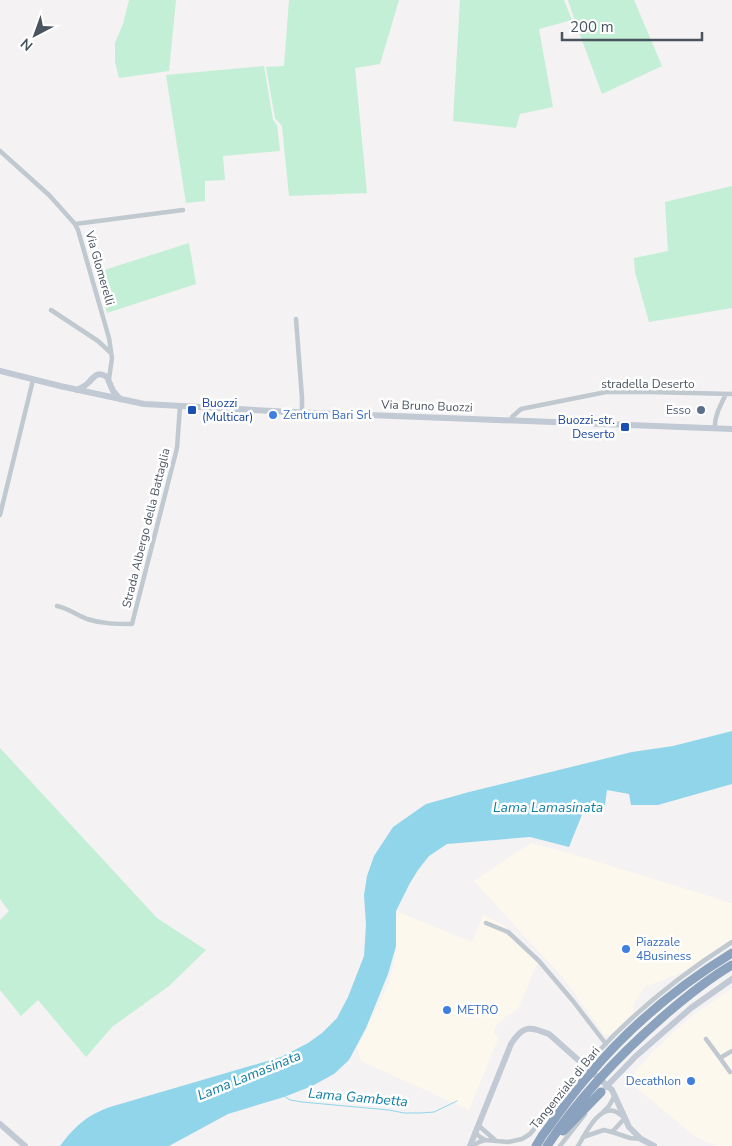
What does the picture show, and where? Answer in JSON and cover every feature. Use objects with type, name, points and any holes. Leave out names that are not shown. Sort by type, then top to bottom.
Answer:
[{"type":"highway","name":"Tangenziale di Bari","points":[[548,1146],[600,1056],[662,1002],[693,978],[732,953]]},
{"type":"highway","name":"Tangenziale di Bari","points":[[536,1146],[588,1077],[610,1066],[684,998],[732,965]]},
{"type":"highway","points":[[553,1146],[568,1126],[601,1092]]},
{"type":"main road","points":[[0,371],[77,390],[94,376],[101,374],[104,375],[121,400]]},
{"type":"main road","points":[[90,381],[90,388],[97,394],[107,392],[110,383]]},
{"type":"main road","name":"Via Bruno Buozzi","points":[[77,390],[144,404],[732,429]]},
{"type":"main road","points":[[601,1092],[636,1056],[691,1008],[732,979]]},
{"type":"main road","points":[[472,1146],[477,1128],[511,1044],[521,1032],[529,1028],[549,1034],[612,1090],[629,1127],[640,1139],[654,1146]]},
{"type":"main road","points":[[0,1124],[25,1146]]},
{"type":"street","name":"Via Glomerelli","points":[[0,151],[49,195],[75,224],[78,230],[109,338],[112,354],[110,383]]},
{"type":"street","points":[[75,224],[183,210]]},
{"type":"street","points":[[51,310],[98,341],[112,354]]},
{"type":"street","points":[[296,319],[302,412]]},
{"type":"street","points":[[98,341],[105,341],[109,338]]},
{"type":"street","points":[[101,374],[112,363]]},
{"type":"street","points":[[0,515],[33,380]]},
{"type":"street","name":"stradella Deserto","points":[[512,420],[512,417],[521,410],[606,392],[729,394]]},
{"type":"street","points":[[715,428],[717,416],[729,394]]},
{"type":"street","name":"Strada Albergo della Battaglia","points":[[57,606],[87,619],[132,624],[177,448],[180,406]]},
{"type":"street","points":[[486,923],[508,932],[539,961],[606,1044]]},
{"type":"street","points":[[600,1056],[606,1044],[644,1006],[672,983],[732,942]]},
{"type":"street","points":[[706,1039],[730,1072]]},
{"type":"street","points":[[720,1058],[732,1051]]},
{"type":"street","points":[[472,1146],[485,1140],[508,1142],[522,1139],[530,1134],[588,1077]]},
{"type":"street","points":[[560,1146],[601,1092]]},
{"type":"street","points":[[578,1146],[590,1126],[615,1095]]},
{"type":"street","points":[[599,1116],[611,1110],[625,1118],[612,1132]]},
{"type":"street","points":[[477,1128],[496,1141]]},
{"type":"street","points":[[477,1128],[480,1137],[485,1140]]},
{"type":"street","points":[[583,1137],[604,1130],[640,1139]]},
{"type":"shaded area","name":"Piazzale 4Business","points":[[531,843],[732,903],[732,939],[683,972],[645,987],[633,1005],[634,1012],[610,1035],[606,1035],[565,980],[474,881]]},
{"type":"shaded area","name":"METRO","points":[[398,912],[472,942],[483,915],[504,925],[540,961],[536,966],[518,1009],[505,1017],[496,1026],[494,1033],[499,1037],[469,1110],[361,1061],[357,1049],[386,989],[393,968],[396,948],[396,917]]},
{"type":"shaded area","points":[[732,988],[732,1146],[718,1146],[693,1135],[633,1085],[631,1077],[648,1057],[680,1026]]},
{"type":"green space","points":[[129,0],[176,0],[169,71],[119,78],[115,62],[115,43],[123,24]]},
{"type":"green space","points":[[289,0],[399,0],[380,64],[355,68],[367,193],[289,196],[282,126],[275,118],[266,67],[284,66]]},
{"type":"green space","points":[[460,0],[564,0],[572,20],[539,29],[553,107],[520,114],[516,128],[453,121]]},
{"type":"green space","points":[[568,0],[634,0],[662,66],[602,94]]},
{"type":"green space","points":[[264,66],[273,120],[277,125],[280,151],[223,156],[225,180],[205,181],[205,201],[186,203],[166,75]]},
{"type":"green space","points":[[732,186],[732,308],[649,322],[635,272],[634,258],[668,251],[665,202]]},
{"type":"green space","points":[[189,243],[196,284],[107,313],[95,273]]},
{"type":"green space","points":[[0,748],[157,918],[206,950],[169,986],[112,1027],[86,1057],[38,1000],[21,1016],[0,990],[0,920],[9,911],[0,899]]},
{"type":"water","name":"Lama Lamasinata","points":[[732,731],[732,784],[658,805],[631,805],[629,794],[607,790],[605,805],[585,807],[569,847],[530,837],[447,844],[429,856],[410,883],[396,911],[396,946],[388,974],[366,1028],[349,1060],[334,1074],[312,1086],[284,1097],[228,1114],[169,1146],[60,1146],[82,1122],[102,1110],[281,1057],[308,1043],[322,1033],[337,1018],[348,997],[364,956],[366,925],[364,895],[367,876],[374,856],[393,827],[426,804],[632,752],[673,746]]},
{"type":"waterway","name":"Lama Gambetta","points":[[284,1096],[290,1100],[302,1102],[404,1113],[434,1112],[457,1101]]},
{"type":"place","name":"Buozzi (Multicar)","points":[[192,410]]},
{"type":"place","name":"Esso","points":[[701,410]]},
{"type":"place","name":"Zentrum Bari Srl","points":[[273,415]]},
{"type":"place","name":"Buozzi-str. Deserto","points":[[625,427]]},
{"type":"place","name":"Piazzale 4Business","points":[[626,949]]},
{"type":"place","name":"METRO","points":[[447,1010]]},
{"type":"place","name":"Decathlon","points":[[691,1081]]}]
